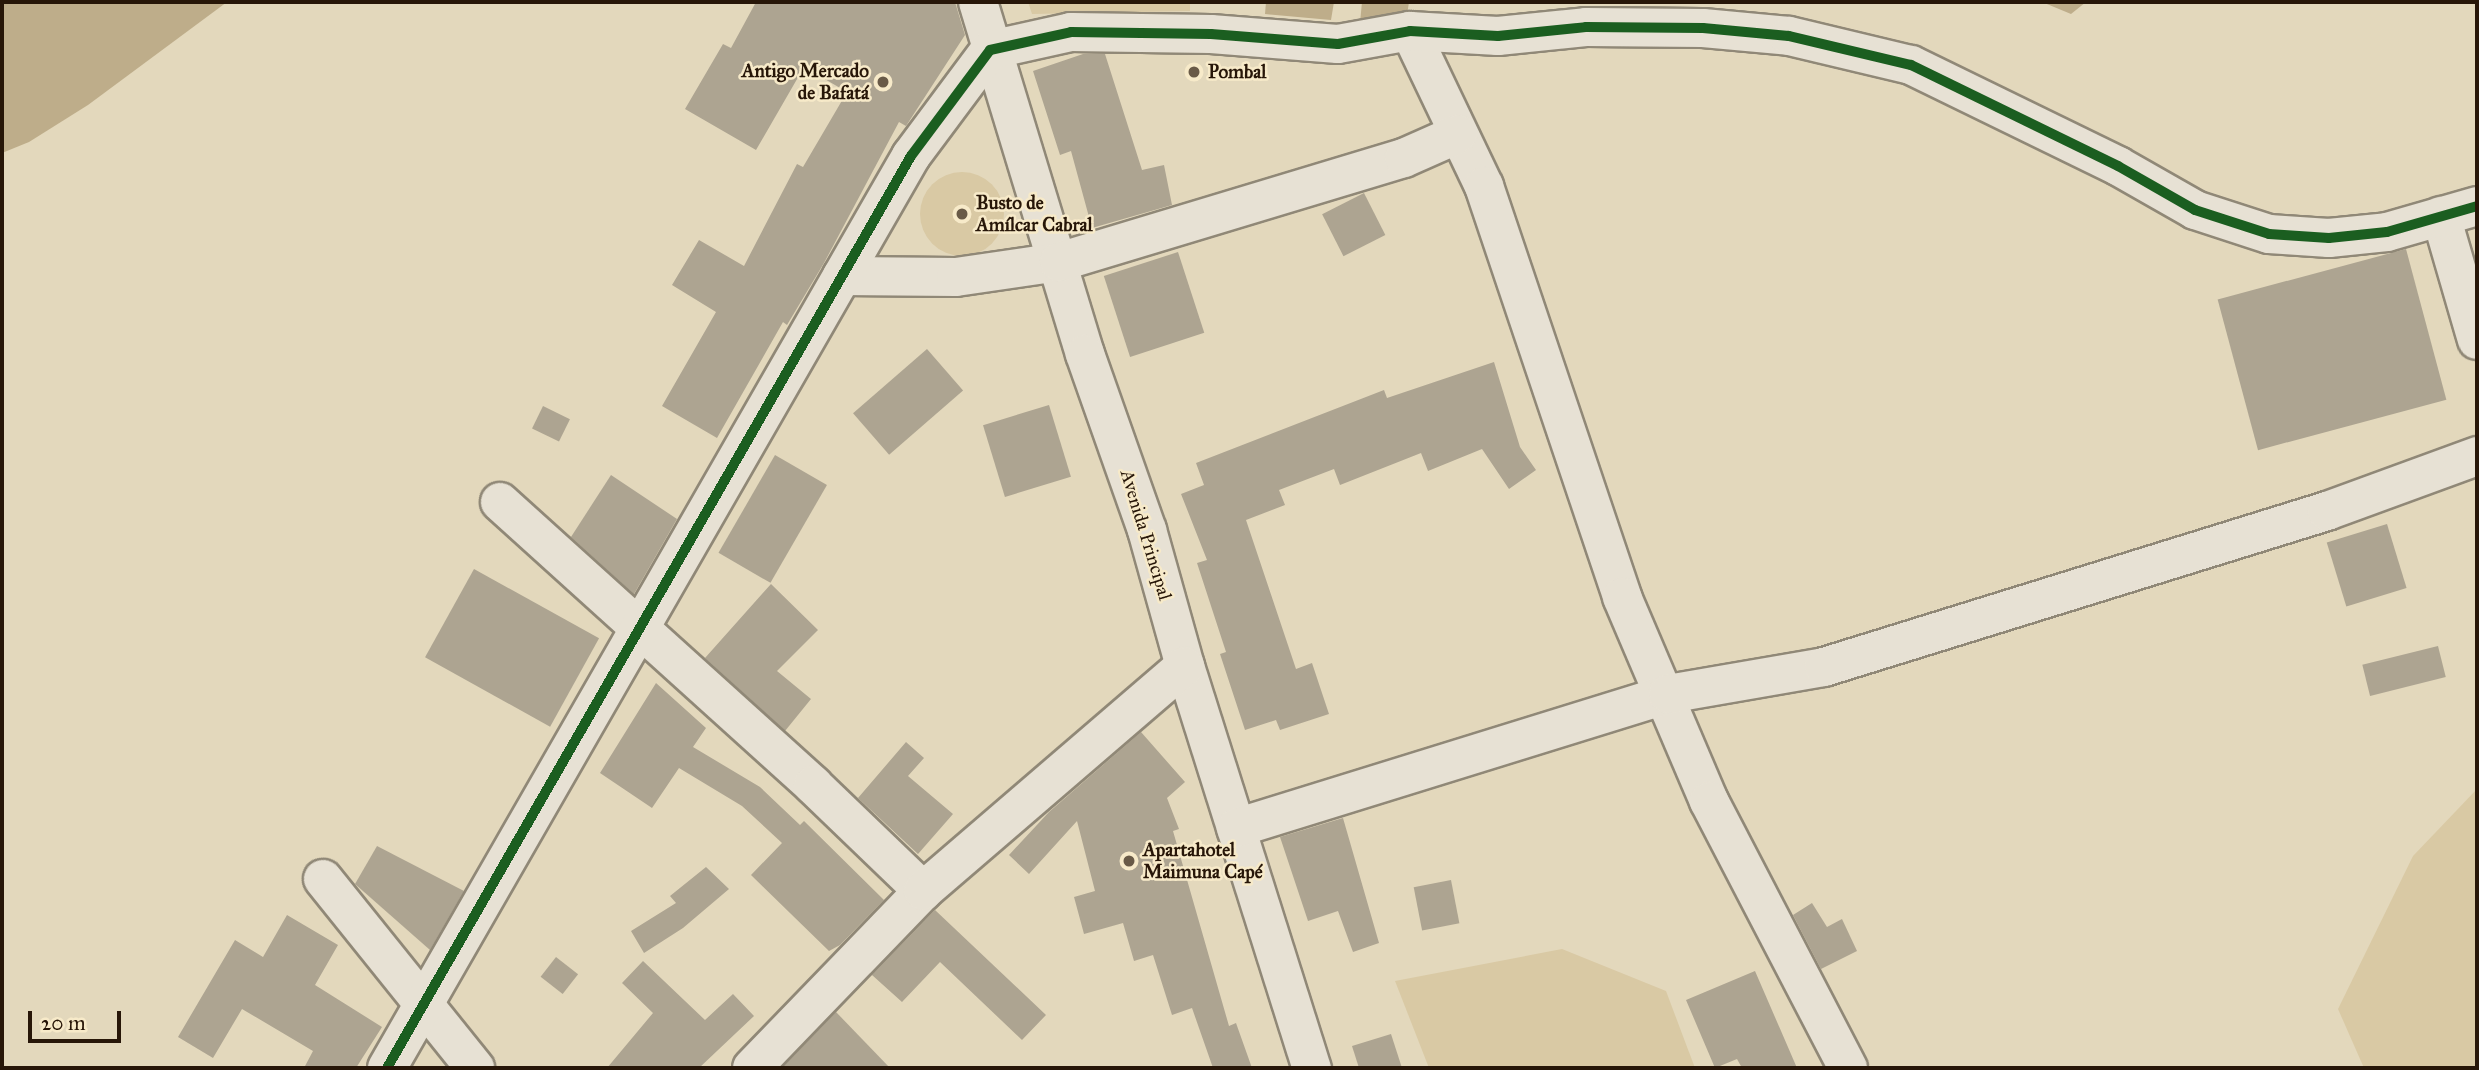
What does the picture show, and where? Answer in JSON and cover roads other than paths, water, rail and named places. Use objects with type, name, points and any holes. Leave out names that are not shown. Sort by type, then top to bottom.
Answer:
[{"type":"street","name":"Avenida Principal","points":[[978,2],[990,50],[1059,262],[1085,354],[1147,530],[1185,666],[1312,1068]]},
{"type":"street","points":[[387,1068],[636,629],[911,156],[990,50],[1070,32],[1211,34],[1338,44],[1410,31],[1498,36],[1648,26],[1790,36],[1911,65],[2108,161],[2195,210],[2269,234],[2329,238],[2387,232],[2477,205]]},
{"type":"street","points":[[1410,31],[1484,186],[1622,597],[1668,694],[1709,800],[1848,1068]]},
{"type":"street","points":[[842,276],[956,277],[1059,262],[1404,158],[1458,134]]},
{"type":"street","points":[[2441,216],[2477,340]]},
{"type":"street","points":[[1236,828],[1668,694],[1824,667],[2327,511],[2477,456]]},
{"type":"street","points":[[500,502],[636,629],[813,785],[923,891]]},
{"type":"street","points":[[752,1068],[923,891],[1185,666]]},
{"type":"street","points":[[323,879],[475,1068]]},
{"type":"place","name":"Pombal","points":[[1194,72]]},
{"type":"place","name":"Antigo Mercado de Bafatá","points":[[883,82]]},
{"type":"place","name":"Busto de Amílcar Cabral","points":[[962,214]]},
{"type":"place","name":"Apartahotel Maimuna Capé","points":[[1129,861]]}]
